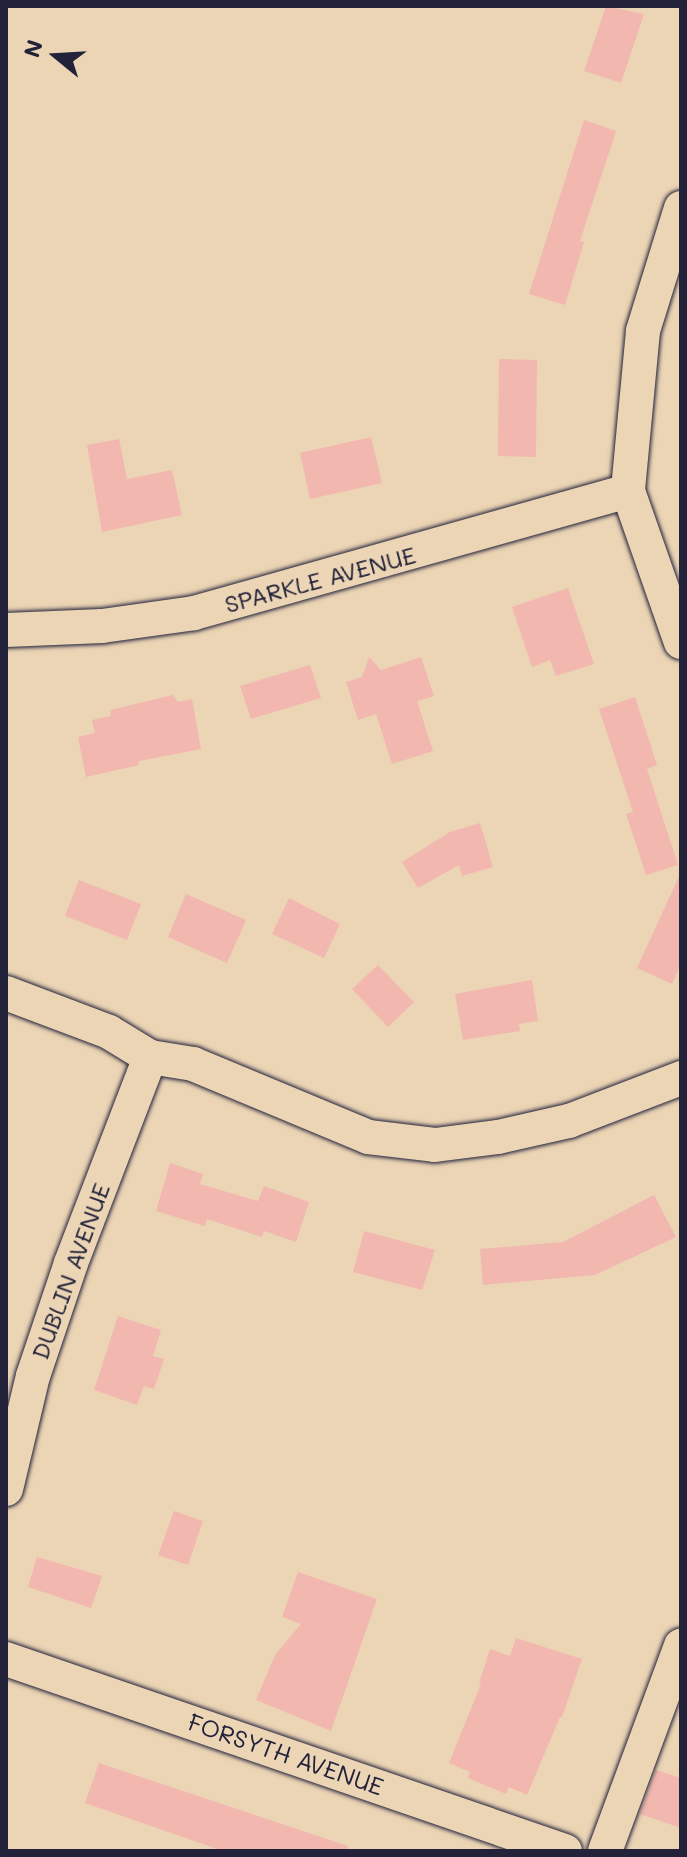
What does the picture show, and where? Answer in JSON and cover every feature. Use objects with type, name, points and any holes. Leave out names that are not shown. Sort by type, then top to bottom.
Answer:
[{"type":"street","points":[[681,208],[643,331],[628,491],[681,642]]},
{"type":"street","name":"SPARKLE AVENUE","points":[[6,630],[102,626],[194,613],[628,491]]},
{"type":"street","points":[[6,993],[109,1032],[150,1057],[193,1064],[368,1137],[435,1145],[498,1137],[569,1121],[681,1078]]},
{"type":"street","name":"DUBLIN AVENUE","points":[[6,1489],[33,1376],[71,1263],[150,1057]]},
{"type":"street","points":[[605,1851],[681,1646]]},
{"type":"street","name":"FORSYTH AVENUE","points":[[6,1659],[565,1851]]},
{"type":"building","points":[[606,6],[644,14],[621,83],[584,71]]},
{"type":"building","points":[[584,120],[616,131],[580,241],[584,242],[565,305],[529,294]]},
{"type":"building","points":[[499,359],[537,360],[536,457],[498,456]]},
{"type":"building","points":[[371,437],[382,483],[310,499],[300,453]]},
{"type":"building","points":[[119,439],[127,479],[172,470],[182,515],[102,532],[87,445]]},
{"type":"building","points":[[568,588],[594,664],[556,676],[550,660],[532,667],[512,607]]},
{"type":"building","points":[[369,657],[381,670],[421,657],[434,696],[417,701],[433,751],[392,764],[376,714],[358,720],[346,682],[362,677]]},
{"type":"building","points":[[310,665],[321,698],[251,719],[240,686]]},
{"type":"building","points":[[173,695],[178,702],[192,699],[201,749],[139,761],[139,765],[86,777],[78,737],[95,733],[92,720],[111,716],[110,710]]},
{"type":"building","points":[[635,697],[657,765],[647,769],[678,865],[646,875],[626,814],[633,812],[599,709]]},
{"type":"building","points":[[480,823],[493,867],[462,876],[459,865],[418,888],[402,862],[450,832]]},
{"type":"building","points":[[681,872],[681,964],[672,984],[637,968]]},
{"type":"building","points":[[79,880],[141,904],[127,940],[65,916]]},
{"type":"building","points":[[186,894],[246,920],[227,963],[168,937]]},
{"type":"building","points":[[289,898],[340,924],[324,958],[272,934]]},
{"type":"building","points":[[378,965],[414,1002],[388,1027],[352,989]]},
{"type":"building","points":[[532,980],[538,1021],[519,1024],[520,1031],[463,1040],[455,994]]},
{"type":"building","points":[[170,1163],[203,1174],[200,1184],[258,1201],[264,1186],[309,1202],[296,1242],[264,1231],[262,1237],[207,1219],[205,1226],[156,1211]]},
{"type":"building","points":[[654,1195],[676,1237],[595,1275],[483,1285],[480,1249],[563,1242]]},
{"type":"building","points":[[364,1231],[435,1250],[422,1290],[353,1272]]},
{"type":"building","points":[[118,1316],[161,1330],[153,1356],[164,1359],[154,1389],[144,1386],[137,1405],[94,1390]]},
{"type":"building","points":[[174,1511],[203,1521],[188,1565],[158,1555]]},
{"type":"building","points":[[37,1557],[102,1576],[91,1608],[28,1587]]},
{"type":"building","points":[[298,1572],[377,1599],[331,1731],[256,1700],[275,1655],[301,1624],[282,1617]]},
{"type":"building","points":[[516,1638],[582,1659],[562,1717],[527,1795],[509,1787],[506,1794],[468,1778],[470,1772],[449,1763],[481,1684],[490,1649],[510,1656]]},
{"type":"building","points":[[99,1763],[348,1846],[347,1851],[223,1851],[85,1803]]},
{"type":"building","points":[[656,1770],[681,1778],[681,1828],[640,1814]]}]
